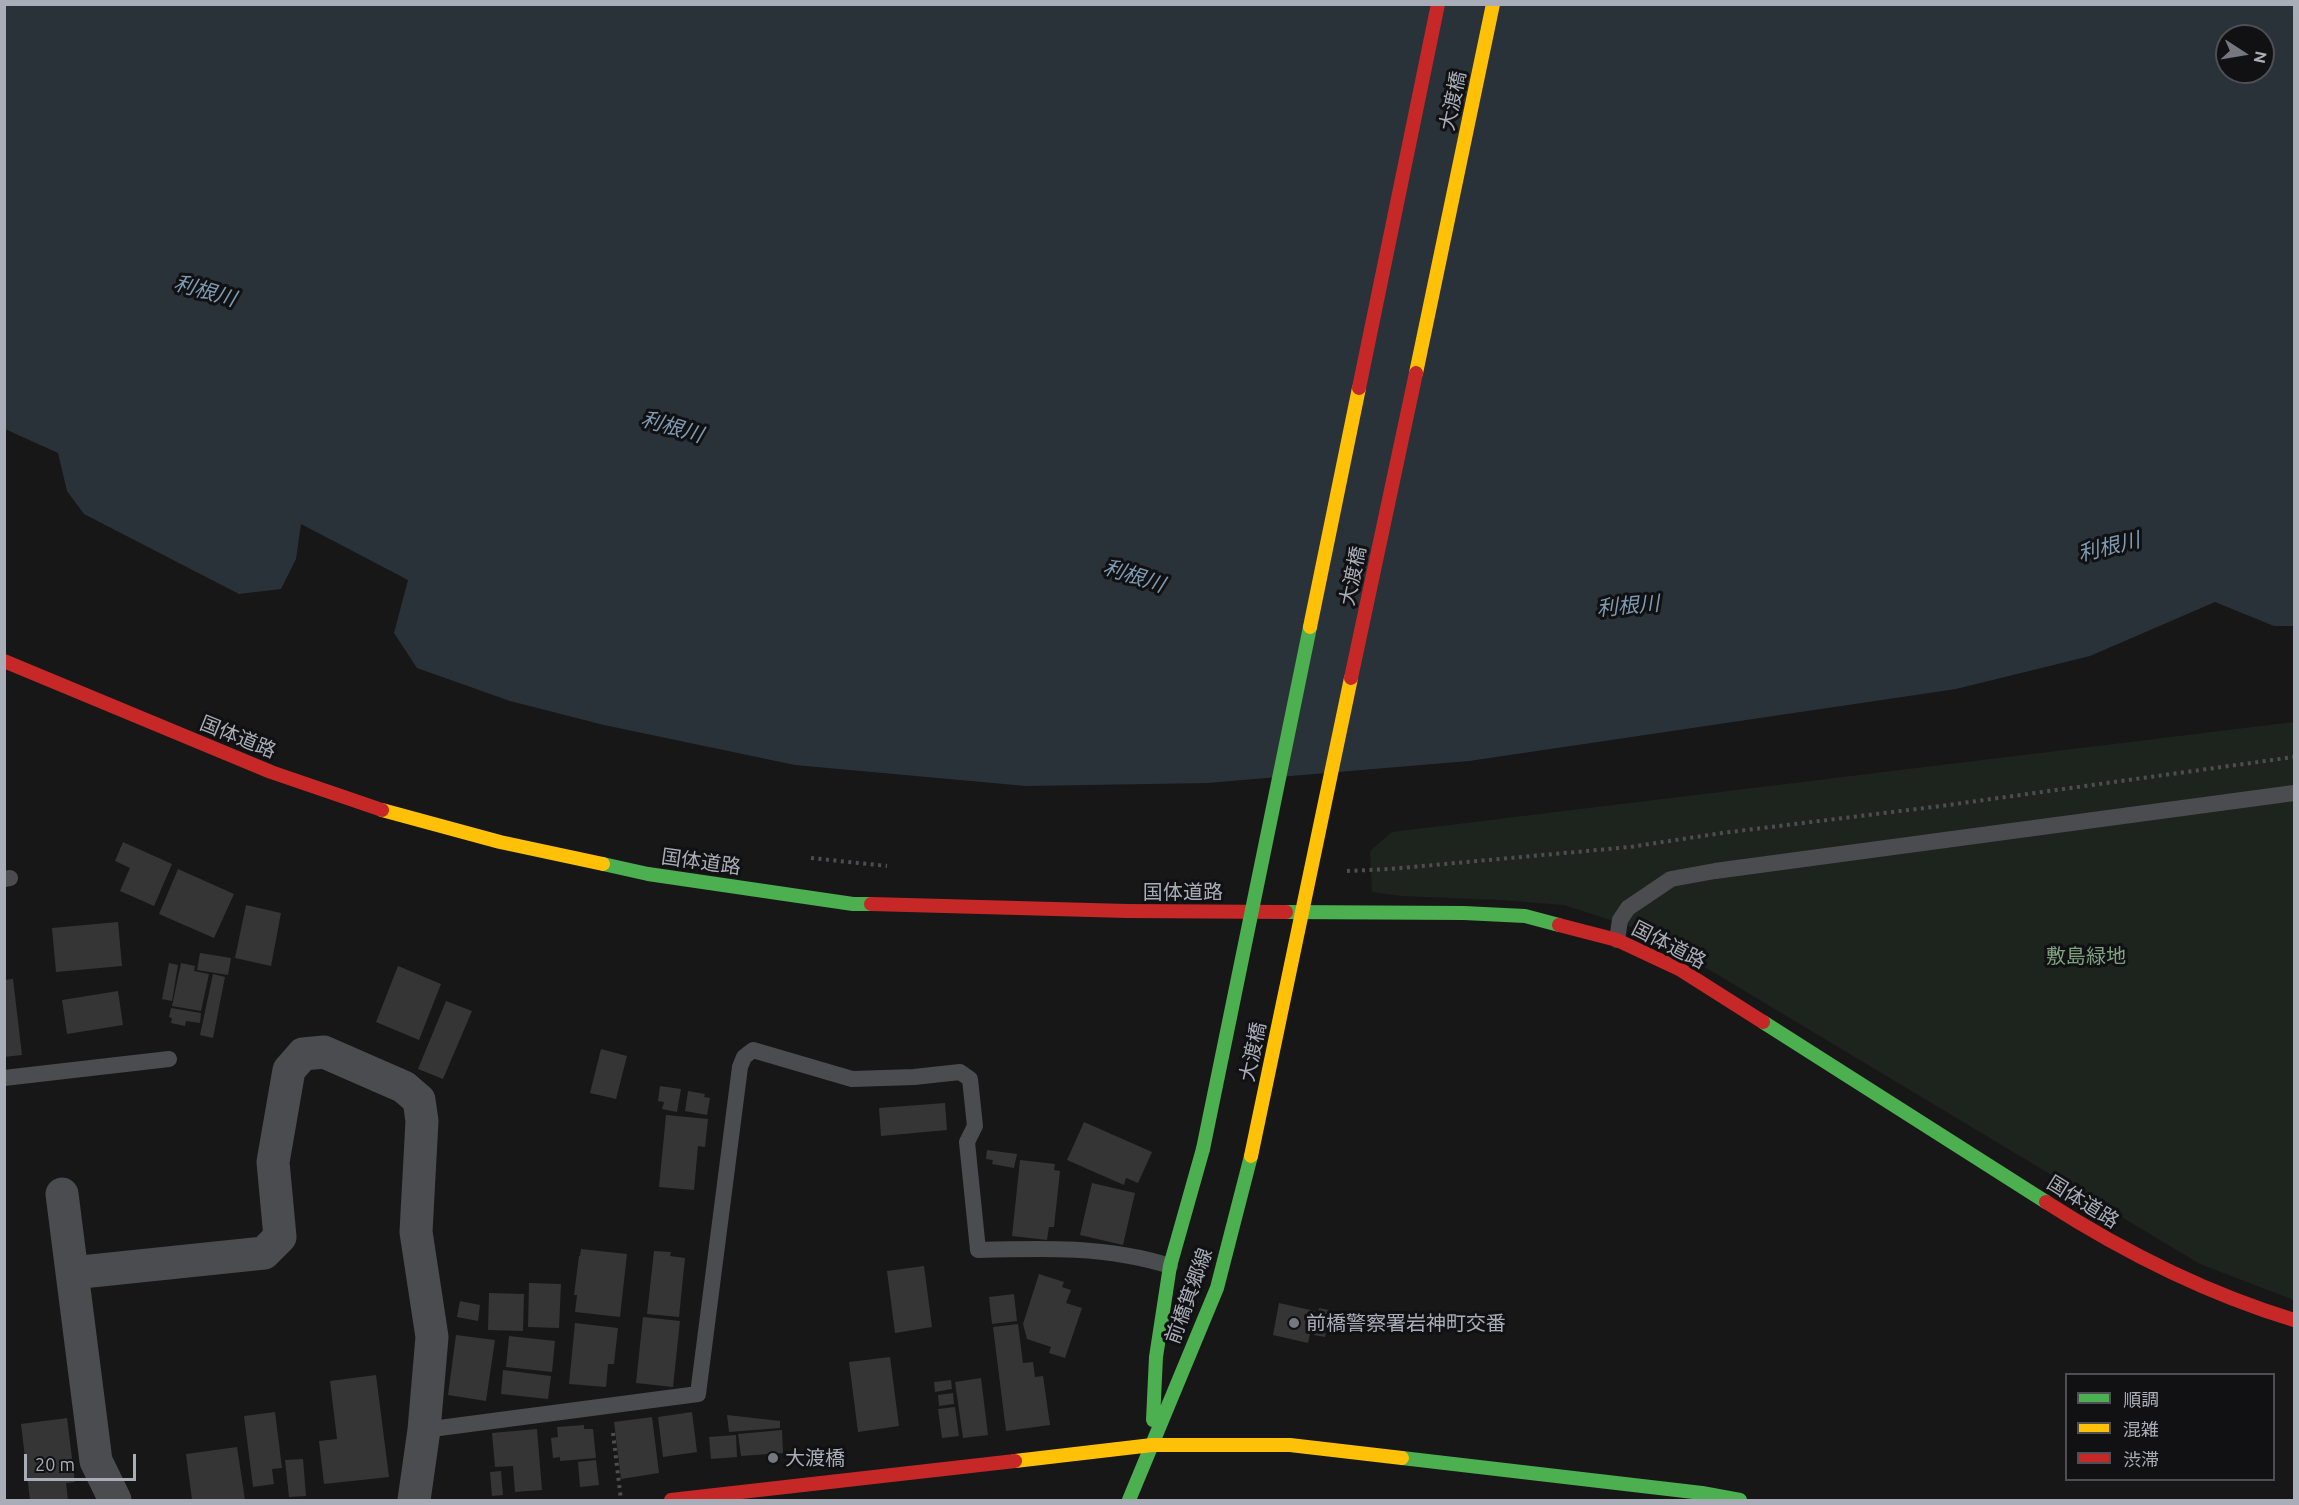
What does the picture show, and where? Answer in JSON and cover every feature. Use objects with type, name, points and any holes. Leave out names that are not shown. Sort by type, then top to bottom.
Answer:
[{"type":"street","name":"大渡橋","points":[[1203,1149],[1438,4]]},
{"type":"street","name":"大渡橋","points":[[1251,1156],[1493,4]]},
{"type":"street","name":"国体道路","points":[[4,661],[271,772],[373,807],[500,842],[648,874],[853,904],[1127,911],[1464,913],[1525,916],[1617,940],[1681,970],[2099,1236],[2188,1283],[2269,1314],[2295,1320]]},
{"type":"street","points":[[72,1273],[264,1253],[280,1237],[273,1162],[289,1070],[303,1054],[324,1052],[404,1087],[419,1100],[422,1121],[416,1232],[432,1337],[424,1430],[414,1500]]},
{"type":"street","name":"前橋箕郷線","points":[[1152,1445],[1156,1357],[1170,1266],[1203,1149]]},
{"type":"street","name":"前橋箕郷線","points":[[1128,1500],[1217,1288],[1251,1156]]},
{"type":"street","points":[[62,1194],[96,1461],[115,1500]]},
{"type":"street","points":[[670,1500],[1152,1445],[1290,1445],[1740,1500]]},
{"type":"lane","points":[[1617,940],[1620,920],[1628,908],[1671,879],[1715,871],[2295,793]]},
{"type":"lane","points":[[424,1430],[698,1394],[740,1067],[744,1057],[753,1050],[852,1079],[914,1077],[960,1072],[970,1079],[975,1125],[967,1142],[978,1250],[1062,1247],[1141,1256],[1170,1266]]},
{"type":"lane","points":[[4,1078],[169,1059]]},
{"type":"path","points":[[1344,871],[1390,869],[1630,847],[2295,757]]},
{"type":"path","points":[[805,858],[898,867]]},
{"type":"path","points":[[609,1406],[621,1500]]},
{"type":"green space","name":"敷島緑地","points":[[2294,722],[2294,1300],[2200,1264],[1698,963],[1635,928],[1564,905],[1403,896],[1372,892],[1370,851],[1392,832]]},
{"type":"water","name":"利根川","points":[[5,5],[2294,5],[2294,626],[2274,626],[2215,602],[2090,656],[1956,689],[1469,761],[1207,783],[1026,786],[795,765],[604,725],[510,701],[417,668],[394,633],[408,580],[301,524],[296,559],[281,589],[239,594],[84,514],[67,491],[58,453],[5,429]]},
{"type":"building","points":[[123,842],[172,864],[154,906],[120,891],[130,868],[115,861]]},
{"type":"building","points":[[178,869],[234,894],[214,938],[159,914]]},
{"type":"building","points":[[246,905],[281,913],[271,966],[235,958]]},
{"type":"building","points":[[118,922],[122,966],[56,972],[52,928]]},
{"type":"building","points":[[200,953],[231,958],[228,975],[197,970]]},
{"type":"building","points":[[169,963],[178,965],[172,1001],[162,999]]},
{"type":"building","points":[[181,963],[195,966],[194,971],[209,974],[201,1011],[172,1006]]},
{"type":"building","points":[[398,966],[441,984],[419,1040],[376,1022]]},
{"type":"building","points":[[213,974],[225,977],[213,1038],[200,1035]]},
{"type":"building","points":[[13,979],[22,1055],[4,1057],[4,980]]},
{"type":"building","points":[[118,991],[123,1025],[67,1034],[62,1000]]},
{"type":"building","points":[[446,1001],[472,1011],[443,1079],[418,1069]]},
{"type":"building","points":[[171,1008],[201,1013],[200,1023],[186,1021],[185,1026],[171,1023],[172,1018],[169,1017]]},
{"type":"building","points":[[601,1049],[627,1056],[616,1099],[590,1093]]},
{"type":"building","points":[[660,1086],[681,1089],[677,1112],[662,1109],[664,1102],[658,1101]]},
{"type":"building","points":[[688,1091],[705,1094],[704,1097],[710,1098],[707,1115],[685,1111]]},
{"type":"building","points":[[945,1103],[947,1130],[881,1136],[879,1108]]},
{"type":"building","points":[[666,1115],[708,1119],[705,1147],[698,1146],[694,1190],[659,1187]]},
{"type":"building","points":[[1084,1122],[1152,1152],[1138,1183],[1126,1178],[1124,1185],[1067,1160]]},
{"type":"building","points":[[987,1150],[1017,1154],[1014,1168],[992,1164],[993,1160],[986,1159]]},
{"type":"building","points":[[1020,1160],[1055,1164],[1054,1170],[1060,1171],[1054,1227],[1049,1227],[1047,1240],[1012,1236]]},
{"type":"building","points":[[1092,1183],[1135,1193],[1123,1245],[1080,1235]]},
{"type":"building","points":[[581,1249],[627,1254],[620,1317],[575,1312],[577,1295],[574,1295]]},
{"type":"building","points":[[654,1251],[671,1252],[670,1256],[685,1258],[679,1317],[647,1314]]},
{"type":"building","points":[[924,1266],[932,1327],[895,1333],[887,1271]]},
{"type":"building","points":[[1039,1274],[1064,1282],[1062,1287],[1071,1290],[1066,1303],[1082,1308],[1065,1358],[1049,1353],[1051,1347],[1027,1339],[1023,1324]]},
{"type":"building","points":[[529,1283],[561,1284],[559,1328],[528,1327]]},
{"type":"building","points":[[489,1293],[524,1294],[523,1331],[488,1330]]},
{"type":"building","points":[[1014,1294],[1017,1321],[992,1324],[989,1297]]},
{"type":"building","points":[[460,1301],[480,1305],[478,1321],[457,1317]]},
{"type":"building","name":"前橋警察署岩神町交番","points":[[1279,1303],[1315,1311],[1308,1343],[1273,1335]]},
{"type":"building","points":[[1319,1308],[1329,1310],[1325,1337],[1314,1335]]},
{"type":"building","points":[[643,1317],[680,1321],[673,1387],[636,1383]]},
{"type":"building","points":[[575,1323],[618,1328],[614,1364],[608,1364],[606,1387],[569,1384]]},
{"type":"building","points":[[1018,1324],[1023,1363],[1033,1362],[1035,1377],[1043,1376],[1050,1425],[1006,1431],[993,1327]]},
{"type":"building","points":[[456,1335],[495,1340],[486,1401],[448,1395]]},
{"type":"building","points":[[509,1336],[555,1341],[552,1372],[506,1367]]},
{"type":"building","points":[[890,1357],[899,1426],[858,1432],[849,1362]]},
{"type":"building","points":[[503,1370],[551,1376],[548,1399],[501,1394]]},
{"type":"building","points":[[376,1375],[389,1477],[324,1484],[319,1441],[337,1439],[330,1381]]},
{"type":"building","points":[[981,1378],[988,1435],[963,1438],[955,1382]]},
{"type":"building","points":[[951,1380],[952,1389],[935,1392],[934,1382]]},
{"type":"building","points":[[953,1393],[954,1404],[939,1406],[938,1395]]},
{"type":"building","points":[[955,1407],[959,1436],[942,1438],[938,1409]]},
{"type":"building","points":[[275,1412],[282,1468],[272,1469],[274,1484],[253,1487],[244,1416]]},
{"type":"building","points":[[692,1412],[697,1452],[663,1457],[658,1417]]},
{"type":"building","points":[[727,1415],[780,1421],[780,1428],[729,1432]]},
{"type":"building","points":[[652,1417],[659,1473],[621,1479],[614,1422]]},
{"type":"building","points":[[67,1418],[75,1482],[66,1483],[68,1500],[30,1500],[21,1424]]},
{"type":"building","points":[[584,1425],[584,1429],[593,1429],[596,1458],[560,1461],[560,1457],[553,1458],[551,1438],[558,1437],[557,1427]]},
{"type":"building","points":[[537,1429],[542,1490],[515,1492],[513,1466],[495,1467],[492,1433]]},
{"type":"building","points":[[782,1430],[783,1453],[741,1456],[738,1434]]},
{"type":"building","points":[[736,1435],[737,1457],[711,1459],[709,1437]]},
{"type":"building","points":[[237,1447],[245,1500],[192,1500],[186,1454]]},
{"type":"building","points":[[303,1459],[306,1496],[289,1497],[285,1460]]},
{"type":"building","points":[[596,1460],[599,1485],[580,1487],[578,1462]]},
{"type":"building","points":[[501,1471],[503,1495],[492,1496],[490,1472]]},
{"type":"traffic: fast","points":[[1203,1149],[1310,627]]},
{"type":"traffic: fast","points":[[603,864],[648,874],[853,904],[871,904]]},
{"type":"traffic: fast","points":[[1286,912],[1464,913],[1525,916],[1559,925]]},
{"type":"traffic: fast","points":[[1763,1022],[2046,1202]]},
{"type":"traffic: fast","points":[[1153,1420],[1156,1357],[1170,1266],[1203,1149]]},
{"type":"traffic: fast","points":[[1129,1500],[1217,1288],[1251,1156]]},
{"type":"traffic: fast","points":[[1402,1458],[1702,1493],[1740,1500]]},
{"type":"traffic: slow","points":[[1416,373],[1493,4]]},
{"type":"traffic: slow","points":[[1310,627],[1359,388]]},
{"type":"traffic: slow","points":[[1251,1156],[1351,678]]},
{"type":"traffic: slow","points":[[382,810],[500,842],[603,864]]},
{"type":"traffic: slow","points":[[1015,1461],[1152,1445],[1290,1445],[1402,1458]]},
{"type":"traffic: jam","points":[[1359,388],[1438,4]]},
{"type":"traffic: jam","points":[[1351,678],[1416,373]]},
{"type":"traffic: jam","points":[[4,661],[271,772],[382,810]]},
{"type":"traffic: jam","points":[[871,904],[1127,911],[1286,912]]},
{"type":"traffic: jam","points":[[1559,925],[1617,940],[1681,970],[1763,1022]]},
{"type":"traffic: jam","points":[[2046,1202],[2105,1238],[2166,1270],[2229,1297],[2294,1320]]},
{"type":"traffic: jam","points":[[671,1500],[1015,1461]]},
{"type":"place","name":"前橋警察署岩神町交番","points":[[1294,1323]]},
{"type":"place","name":"大渡橋","points":[[773,1458]]}]
